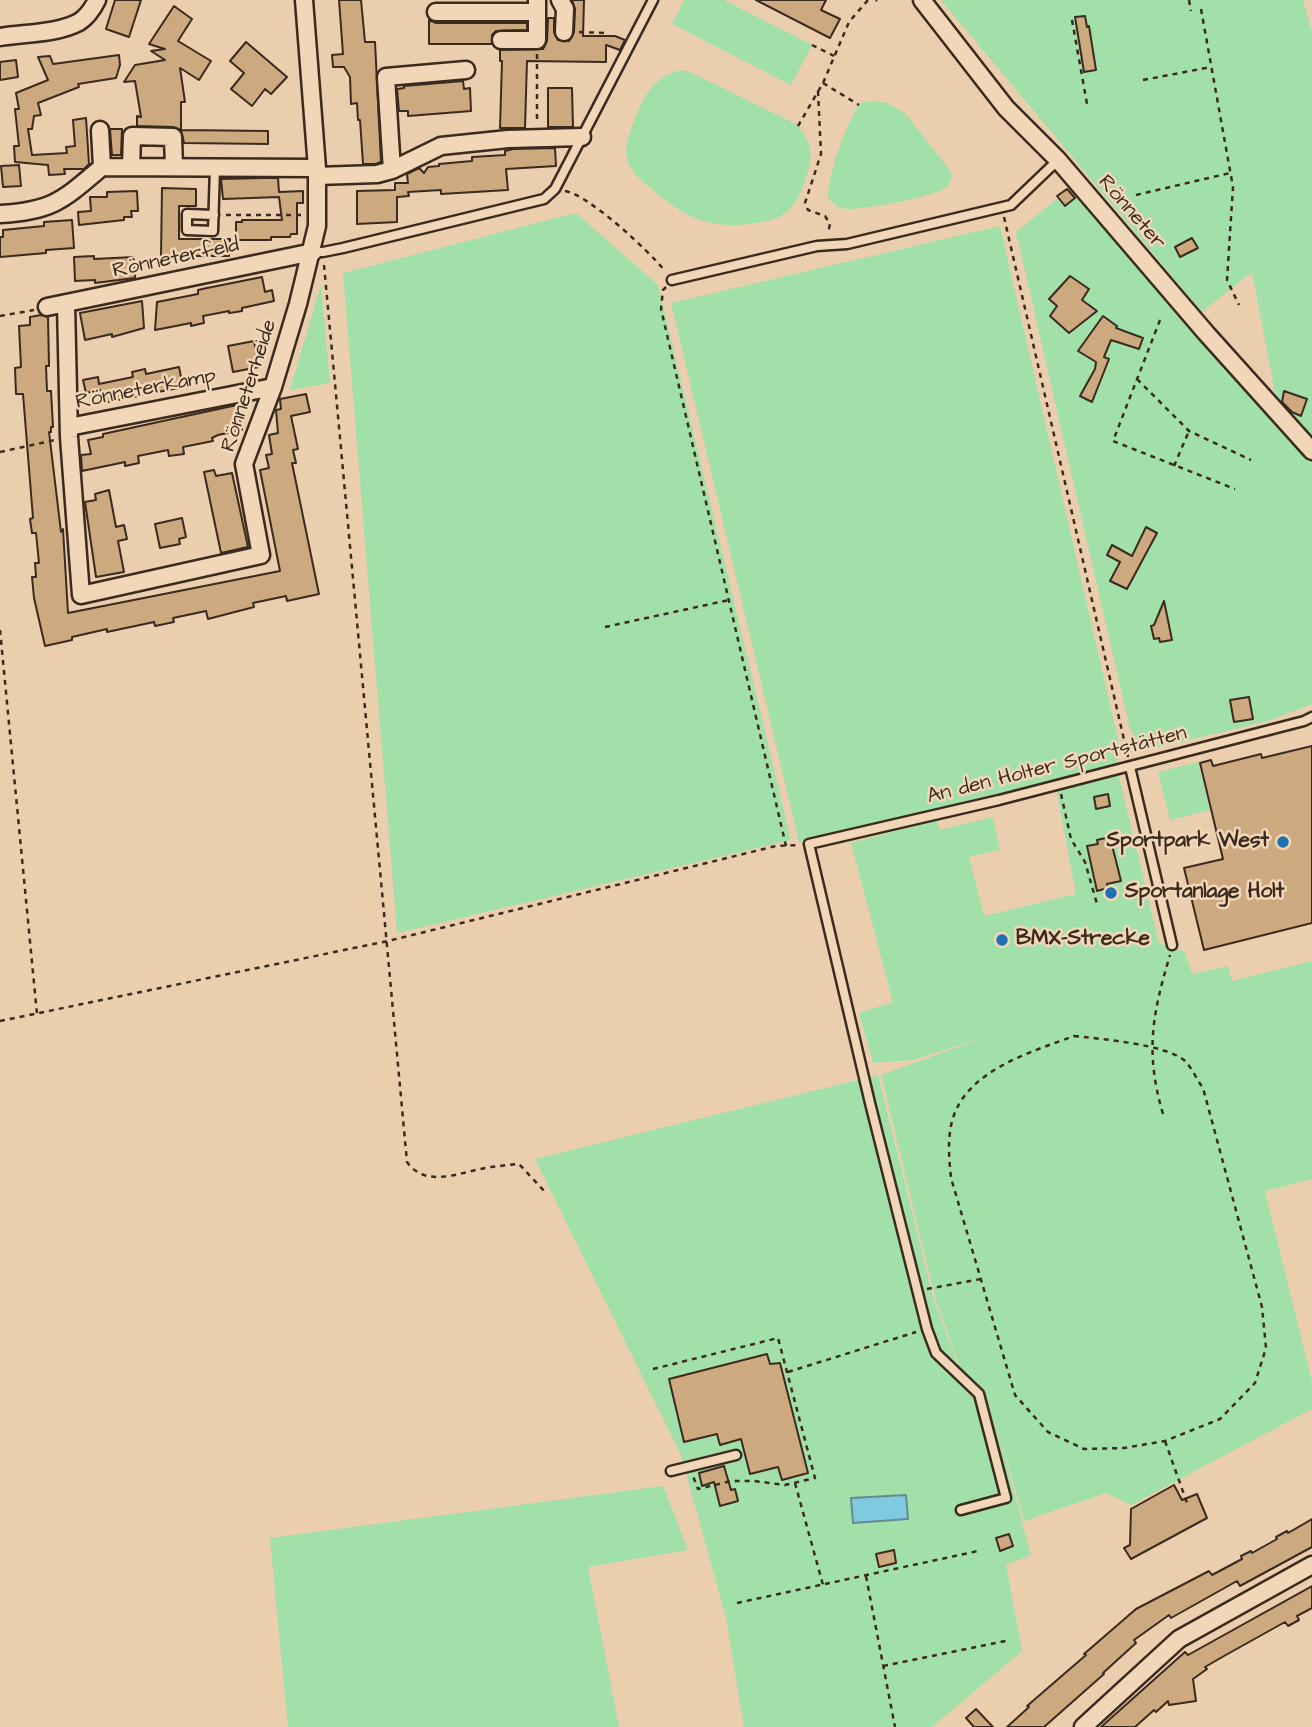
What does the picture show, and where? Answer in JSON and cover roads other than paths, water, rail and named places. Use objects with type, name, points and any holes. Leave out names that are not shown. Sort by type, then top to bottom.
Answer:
[{"type":"street","points":[[0,37],[60,29],[79,22],[97,0]]},
{"type":"street","name":"Rönneterheide","points":[[81,595],[261,555],[244,464],[318,252],[317,172],[304,0]]},
{"type":"street","points":[[560,0],[565,9],[564,32]]},
{"type":"street","name":"Rönneter","points":[[922,0],[1006,108],[1058,160],[1312,451]]},
{"type":"street","points":[[436,12],[537,6],[537,40],[501,40]]},
{"type":"street","points":[[392,170],[386,76],[466,70]]},
{"type":"street","points":[[100,130],[102,167]]},
{"type":"street","points":[[131,167],[132,136],[173,137],[174,167]]},
{"type":"street","points":[[0,214],[34,211],[64,200],[102,167],[215,167],[377,174],[392,170],[441,146],[537,137],[582,137]]},
{"type":"street","name":"Rönneterfeld","points":[[47,307],[318,252]]},
{"type":"street","name":"Rönneterkamp","points":[[66,304],[69,432],[81,595]]},
{"type":"street","name":"Rönneterkamp","points":[[69,432],[273,387]]},
{"type":"street","points":[[1083,1727],[1179,1639],[1312,1565]]},
{"type":"lane","points":[[318,252],[544,200],[555,189],[653,0]]},
{"type":"lane","points":[[672,279],[817,246],[847,244],[1011,205],[1058,160]]},
{"type":"lane","points":[[214,215],[215,167]]},
{"type":"lane","name":"An den Holter Sportstätten","points":[[961,1510],[1006,1498],[979,1394],[936,1353],[927,1329],[810,844],[1130,767],[1292,725],[1312,717]]},
{"type":"lane","points":[[1130,767],[1172,945]]},
{"type":"lane","points":[[671,1471],[736,1455]]},
{"type":"water","points":[[906,1495],[908,1519],[853,1523],[851,1498]]},
{"type":"place","name":"Sportpark West","points":[[1283,842]]},
{"type":"place","name":"Sportanlage Holt","points":[[1111,893]]},
{"type":"place","name":"BMX-Strecke","points":[[1002,940]]}]
